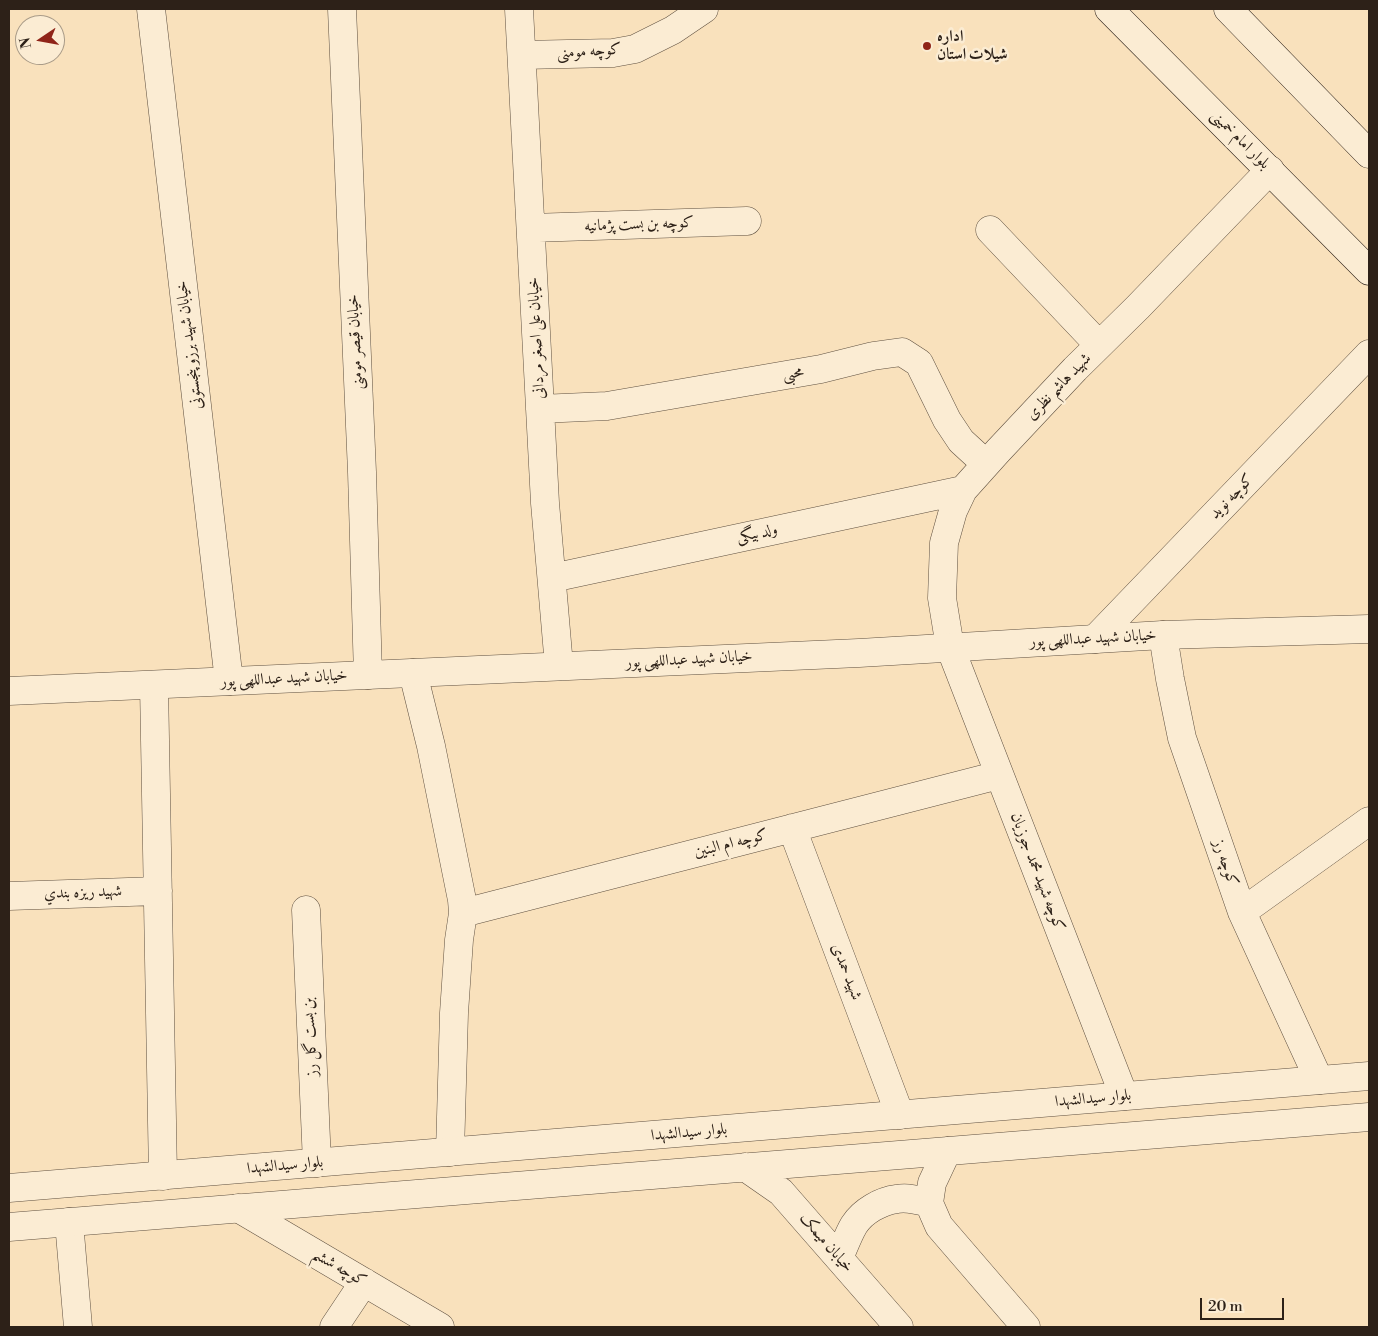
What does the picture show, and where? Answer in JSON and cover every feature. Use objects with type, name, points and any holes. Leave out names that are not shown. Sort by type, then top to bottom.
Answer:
[{"type":"street","name":"خیابان شهید برزو پنجستونی","points":[[151,9],[229,681]]},
{"type":"street","name":"خیابان قیصر مومنی","points":[[342,9],[362,472],[368,675]]},
{"type":"street","name":"خیابان علی اصغر مردانی","points":[[519,9],[545,503],[559,666]]},
{"type":"street","name":"کوچه مومنی","points":[[522,56],[613,53],[635,49],[673,30],[704,9]]},
{"type":"street","name":"بلوار امام خمینی","points":[[1109,9],[1270,170],[1363,258]]},
{"type":"street","points":[[1228,9],[1369,154]]},
{"type":"street","name":"شهید هاشم نظری","points":[[950,647],[942,598],[944,543],[953,511],[963,490],[1075,369],[1270,170]]},
{"type":"street","name":"کوچه بن بست پژمانیه","points":[[531,228],[748,222]]},
{"type":"street","points":[[990,230],[1100,345]]},
{"type":"street","name":"محبی","points":[[540,409],[608,406],[821,369],[872,356],[902,352],[919,363],[947,420],[962,441],[986,464]]},
{"type":"street","name":"کوچه نوید","points":[[1095,639],[1369,354]]},
{"type":"street","name":"ولد بیگی","points":[[552,578],[963,490]]},
{"type":"street","name":"خیابان شهید عبداللهی پور","points":[[9,691],[559,666],[1163,635],[1369,628]]},
{"type":"street","name":"کوچه رز","points":[[1163,635],[1182,738],[1242,912],[1319,1080]]},
{"type":"street","name":"کوچه شهید محمد جوزیان","points":[[950,647],[1124,1096]]},
{"type":"street","points":[[413,673],[431,746],[462,900],[463,913],[459,940],[454,1013],[450,1152]]},
{"type":"street","points":[[154,685],[163,1176]]},
{"type":"street","name":"کوچه ام البنین","points":[[463,913],[999,775]]},
{"type":"street","points":[[1242,912],[1369,821]]},
{"type":"street","name":"شهید حمدی","points":[[792,828],[900,1115]]},
{"type":"street","name":"شهيد ريزه بندي","points":[[9,896],[158,890]]},
{"type":"street","name":"بن بست گل رز","points":[[306,910],[317,1163]]},
{"type":"street","name":"بلوار سیدالشهدا","points":[[9,1188],[1369,1076]]},
{"type":"street","points":[[9,1227],[1369,1117]]},
{"type":"street","points":[[848,1120],[841,1130],[840,1141],[843,1148],[857,1158]]},
{"type":"street","points":[[947,1151],[932,1183],[929,1203],[939,1226],[1026,1327]]},
{"type":"street","name":"خیابان میمک","points":[[745,1167],[781,1192],[898,1327]]},
{"type":"street","points":[[839,1258],[855,1224],[865,1213],[882,1203],[898,1199],[912,1199],[929,1203]]},
{"type":"street","name":"کوچه ششم","points":[[238,1208],[440,1327]]},
{"type":"street","points":[[69,1222],[78,1327]]},
{"type":"street","points":[[334,1327],[364,1282]]},
{"type":"place","name":"اداره شیلات استان","points":[[927,46]]}]
